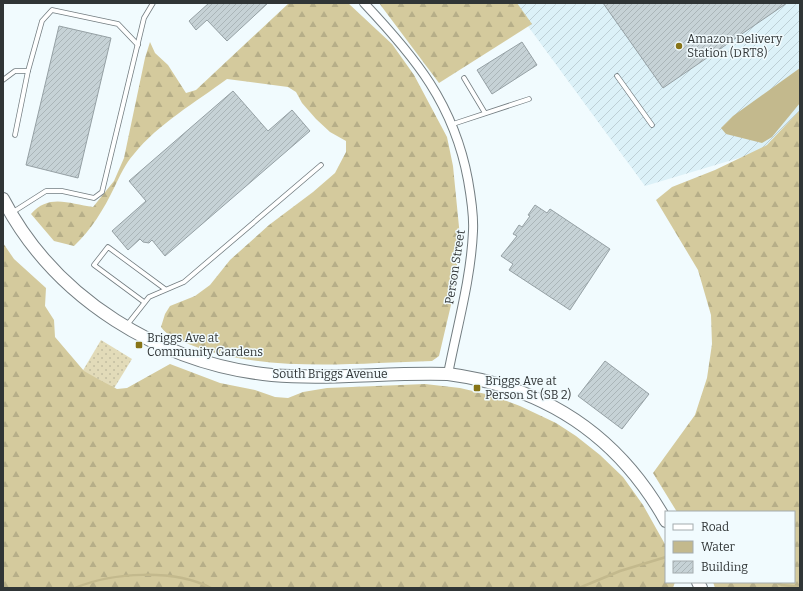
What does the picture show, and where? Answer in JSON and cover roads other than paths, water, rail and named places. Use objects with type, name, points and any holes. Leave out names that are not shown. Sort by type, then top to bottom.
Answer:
[{"type":"street","name":"Person Street","points":[[364,3],[391,32],[422,71],[453,124],[468,176],[473,231],[470,261],[448,374]]},
{"type":"street","name":"South Briggs Avenue","points":[[3,199],[11,214],[42,256],[56,271],[98,308],[125,326],[157,344],[177,353],[219,366],[245,371],[296,376],[448,374],[473,378],[514,388],[560,410],[580,423],[619,455],[648,491],[665,519]]},
{"type":"lane","points":[[11,214],[46,191],[62,191],[94,198],[102,192],[144,18],[153,3]]},
{"type":"lane","points":[[15,135],[28,71],[42,21],[52,10],[118,24],[138,45]]},
{"type":"lane","points":[[3,80],[15,71],[28,71]]},
{"type":"lane","points":[[617,76],[652,126]]},
{"type":"lane","points":[[464,78],[485,112]]},
{"type":"lane","points":[[453,124],[485,112],[529,99]]},
{"type":"lane","points":[[125,326],[149,297],[184,282],[321,165]]},
{"type":"lane","points":[[144,302],[94,265],[108,247],[165,289]]},
{"type":"water","points":[[800,68],[800,103],[772,137],[762,143],[726,134],[721,128],[733,116]]},
{"type":"waterway","points":[[579,588],[620,571],[665,557]]},
{"type":"waterway","points":[[75,588],[107,579],[143,575],[162,575],[179,578],[196,582],[211,588]]},
{"type":"waterway","points":[[777,583],[800,587]]},
{"type":"place","name":"Amazon Delivery Station (DRT8)","points":[[679,46]]},
{"type":"place","name":"Briggs Ave at Community Gardens","points":[[139,345]]},
{"type":"place","name":"Briggs Ave at Person St (SB 2)","points":[[477,388]]}]
